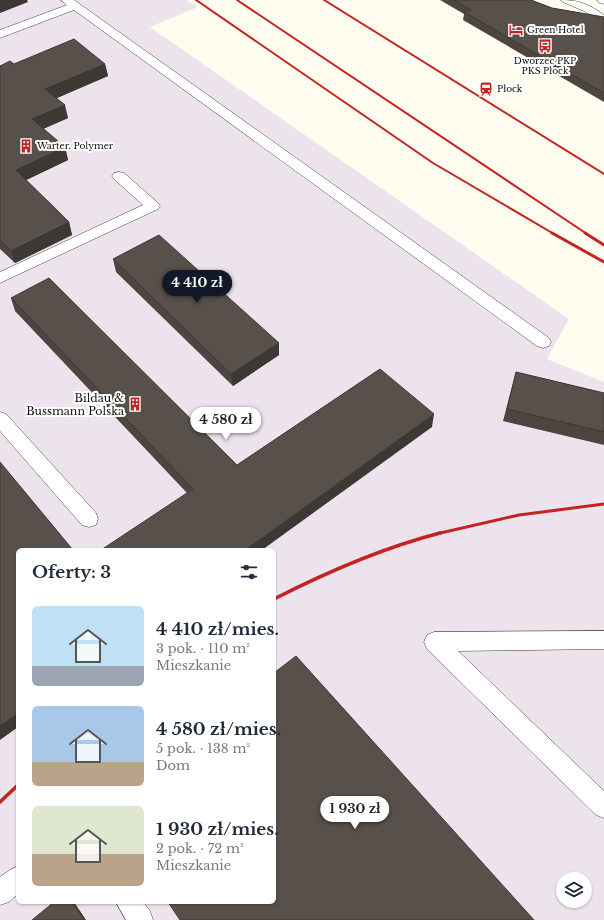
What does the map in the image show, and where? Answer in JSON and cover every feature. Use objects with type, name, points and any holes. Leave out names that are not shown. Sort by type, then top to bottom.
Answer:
[{"type":"lane","points":[[567,0],[590,10],[604,20]]},
{"type":"lane","points":[[590,10],[603,0]]},
{"type":"lane","points":[[0,34],[71,3],[543,342]]},
{"type":"lane","points":[[0,278],[154,206],[119,176]]},
{"type":"lane","points":[[0,419],[90,519]]},
{"type":"lane","points":[[604,640],[434,642],[604,807]]},
{"type":"lane","points":[[0,893],[16,880]]},
{"type":"lane","points":[[129,904],[141,920]]},
{"type":"shaded area","points":[[0,0],[187,0],[198,7],[150,27],[569,319],[547,359],[604,382],[604,920],[0,920]]},
{"type":"building","name":"Dworzec PKP PKS Płock","points":[[454,0],[531,0],[552,8],[604,17],[604,93],[464,12],[471,10]]},
{"type":"building","points":[[74,39],[105,64],[45,89],[65,105],[32,119],[65,147],[16,170],[69,222],[11,251],[0,240],[0,66],[10,61],[14,64]]},
{"type":"building","points":[[159,235],[279,343],[231,374],[113,259]]},
{"type":"building","name":"Bildau & Bussmann Polska","points":[[49,278],[237,465],[380,369],[434,414],[248,548],[104,548],[193,489],[11,298]]},
{"type":"building","points":[[516,372],[604,393],[604,432],[507,409]]},
{"type":"building","points":[[0,462],[71,548],[16,548],[16,714],[0,726]]},
{"type":"building","points":[[296,656],[534,920],[180,920],[169,904],[276,904],[276,671]]},
{"type":"building","points":[[52,904],[73,904],[84,920],[32,920]]},
{"type":"railway","points":[[196,0],[433,163],[554,234]]},
{"type":"railway","points":[[237,0],[587,234]]},
{"type":"railway","points":[[324,0],[604,174]]},
{"type":"railway","points":[[552,233],[604,262]]},
{"type":"railway","points":[[585,233],[604,245]]},
{"type":"railway","points":[[438,534],[519,515],[604,504]]},
{"type":"railway","points":[[276,598],[314,579],[376,553],[438,534]]},
{"type":"railway","points":[[0,802],[16,787]]},
{"type":"place","name":"Green Hotel","points":[[516,30]]},
{"type":"place","name":"Dworzec PKP PKS Płock","points":[[545,46]]},
{"type":"place","name":"Płock","points":[[486,89]]},
{"type":"place","name":"Warter. Polymer","points":[[26,146]]},
{"type":"place","name":"Bildau & Bussmann Polska","points":[[135,404]]}]
